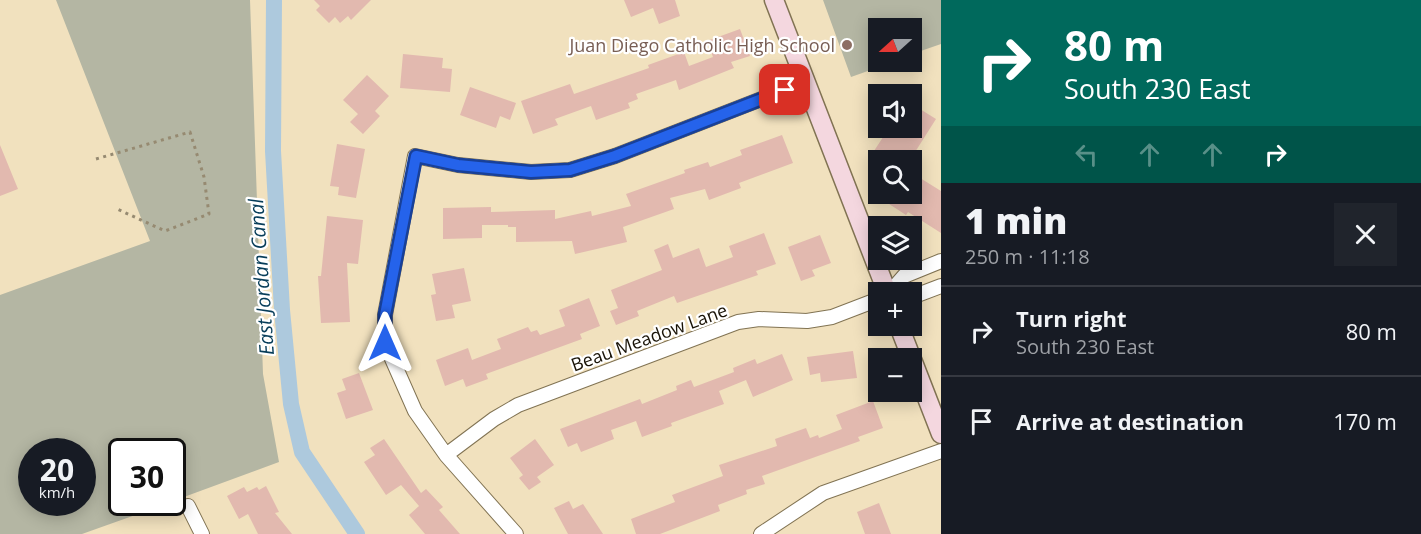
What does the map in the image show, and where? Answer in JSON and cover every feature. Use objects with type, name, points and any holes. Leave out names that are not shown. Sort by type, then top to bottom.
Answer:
[{"type":"street","points":[[774,0],[885,282]]},
{"type":"street","points":[[516,534],[446,455],[415,411],[385,343],[385,315],[416,156],[458,165],[531,172],[570,170],[615,156],[806,82]]},
{"type":"street","points":[[898,282],[904,276],[941,261]]},
{"type":"street","points":[[922,293],[941,286]]},
{"type":"street","name":"Beau Meadow Lane","points":[[446,455],[494,419],[518,405],[717,328],[759,319],[807,321],[832,317],[868,303]]},
{"type":"street","points":[[903,336],[941,434]]},
{"type":"street","points":[[760,534],[823,493],[941,451]]},
{"type":"street","points":[[188,507],[202,534]]},
{"type":"path","points":[[96,159],[190,132],[204,177],[209,214],[165,231],[115,208]]},
{"type":"green space","points":[[56,0],[250,0],[263,374],[279,462],[186,496],[186,438],[108,438],[108,516],[133,516],[82,534],[0,534],[0,295],[150,241]]},
{"type":"green space","points":[[823,0],[941,0],[941,44],[922,51],[922,18],[868,18],[868,71],[851,77]]},
{"type":"building","points":[[314,0],[371,0],[351,20],[348,16],[340,23],[335,17],[329,23],[316,10],[320,6]]},
{"type":"building","points":[[624,0],[675,0],[680,16],[659,24],[653,8],[631,17]]},
{"type":"building","points":[[740,29],[750,56],[731,62],[734,68],[679,90],[676,80],[636,94],[638,99],[628,103],[630,108],[596,120],[591,106],[555,119],[558,125],[533,134],[521,101],[570,84],[574,94],[649,68],[648,65],[684,52],[689,66],[713,57],[707,41]]},
{"type":"building","points":[[403,54],[443,58],[442,68],[452,69],[450,92],[400,88]]},
{"type":"building","points":[[367,75],[389,96],[375,111],[380,116],[363,134],[350,122],[358,114],[343,100]]},
{"type":"building","points":[[470,87],[516,103],[510,120],[500,116],[496,128],[460,115]]},
{"type":"building","points":[[922,110],[936,119],[916,150],[875,150],[882,138],[922,138]]},
{"type":"building","points":[[782,135],[793,163],[739,183],[741,188],[709,200],[705,189],[670,198],[674,209],[623,227],[627,242],[575,254],[572,241],[516,242],[516,227],[508,227],[508,225],[482,225],[482,238],[443,239],[443,208],[491,207],[491,212],[555,210],[555,219],[591,211],[592,216],[631,206],[626,194],[685,173],[684,170],[708,162],[710,167],[742,155],[740,150]]},
{"type":"building","points":[[337,144],[365,149],[356,198],[338,195],[339,187],[330,186]]},
{"type":"building","points":[[0,145],[18,189],[0,196]]},
{"type":"building","points":[[922,179],[941,191],[941,233],[922,221],[922,216],[914,216],[908,212],[906,215],[889,204],[922,204]]},
{"type":"building","points":[[327,216],[363,220],[358,264],[347,263],[350,322],[321,323],[318,276],[321,276]]},
{"type":"building","points":[[764,233],[776,264],[756,271],[758,275],[677,303],[674,296],[637,311],[639,316],[616,325],[610,311],[618,308],[611,290],[662,270],[654,250],[668,244],[673,258],[699,248],[706,267],[733,257],[729,246]]},
{"type":"building","points":[[820,235],[831,263],[812,270],[815,276],[801,281],[788,247]]},
{"type":"building","points":[[464,268],[471,301],[452,305],[455,318],[436,321],[431,295],[436,294],[432,274]]},
{"type":"building","points":[[589,298],[600,326],[580,334],[582,339],[486,374],[488,379],[466,387],[463,379],[445,386],[436,360],[468,348],[472,360],[501,349],[497,339],[528,327],[531,332],[537,330],[540,335],[565,326],[559,310]]},
{"type":"building","points":[[853,351],[857,378],[821,382],[820,373],[810,375],[807,357]]},
{"type":"building","points":[[782,354],[793,380],[753,397],[746,380],[719,391],[724,404],[671,423],[672,426],[642,437],[636,421],[611,430],[614,439],[581,452],[577,443],[568,447],[560,429],[640,399],[642,404],[677,390],[676,386],[691,380],[694,387],[734,372],[733,368],[755,359],[757,364]]},
{"type":"building","points":[[359,373],[373,410],[346,419],[337,393],[346,390],[342,379]]},
{"type":"building","points":[[873,402],[883,428],[858,437],[860,441],[762,476],[765,484],[746,490],[747,494],[718,505],[720,511],[660,534],[636,534],[631,519],[675,502],[672,495],[723,476],[719,465],[777,446],[775,439],[806,428],[810,438],[818,435],[819,438],[842,429],[836,415]]},
{"type":"building","points":[[384,439],[421,493],[426,489],[443,507],[439,510],[460,534],[425,534],[409,515],[419,506],[401,485],[386,495],[364,462],[375,455],[370,448]]},
{"type":"building","points":[[535,439],[554,465],[537,477],[541,482],[529,490],[519,478],[523,475],[510,458]]},
{"type":"building","points":[[266,486],[279,512],[275,513],[292,534],[258,534],[248,514],[239,519],[227,496],[244,487],[247,492]]},
{"type":"building","points":[[569,501],[573,509],[583,504],[603,534],[568,534],[554,508]]},
{"type":"building","points":[[879,503],[891,534],[865,534],[857,512]]},
{"type":"waterway","name":"East Jordan Canal","points":[[274,0],[273,151],[282,310],[291,404],[302,452],[357,534]]},
{"type":"place","name":"Juan Diego Catholic High School","points":[[847,45]]},
{"type":"route","points":[[385,343],[385,315],[416,156],[458,165],[531,172],[570,170],[615,156],[785,90]]}]
